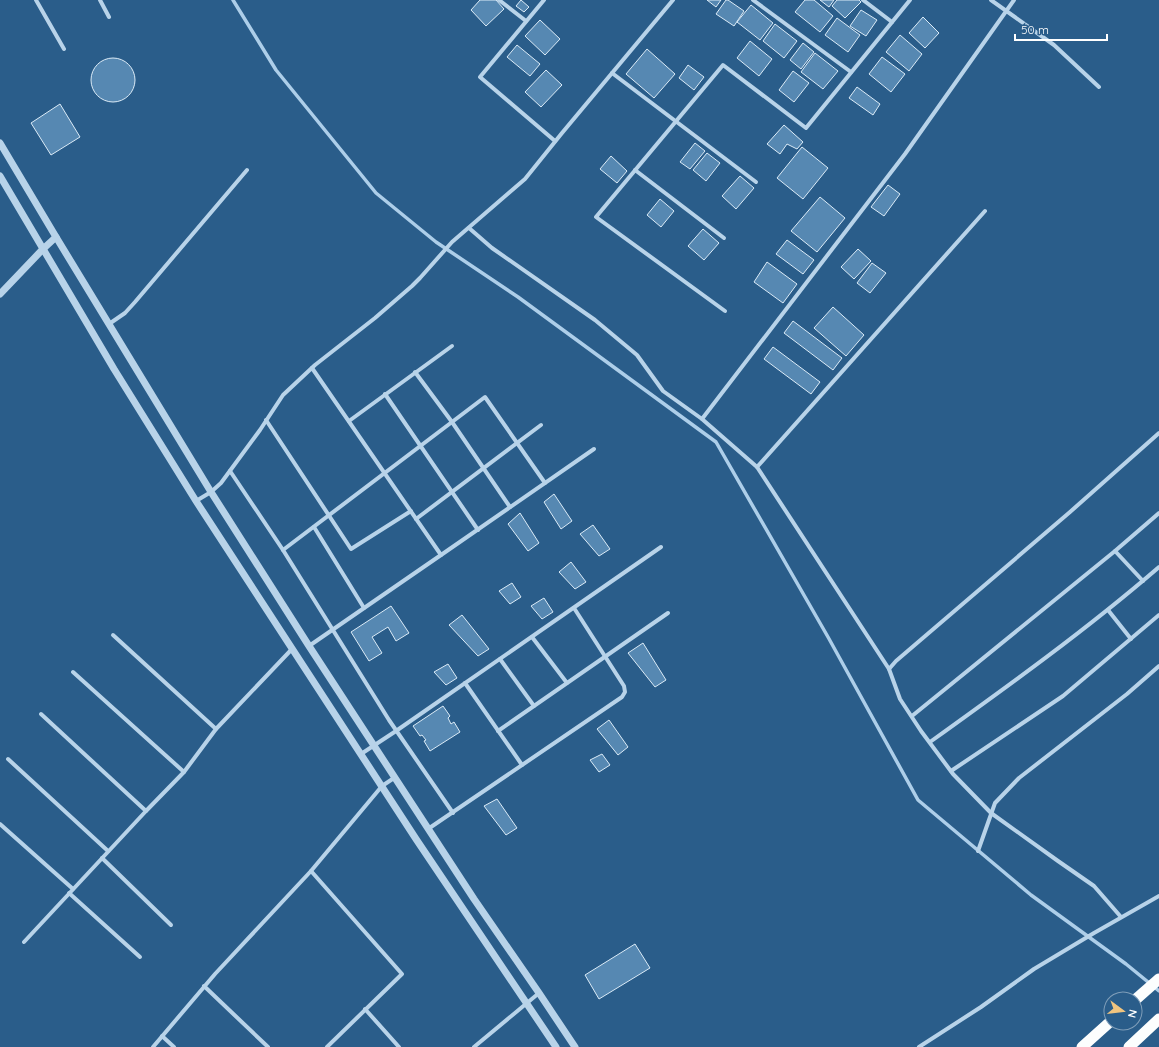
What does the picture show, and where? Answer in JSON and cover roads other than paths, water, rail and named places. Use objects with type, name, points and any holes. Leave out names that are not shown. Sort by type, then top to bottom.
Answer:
[{"type":"highway","points":[[1143,993],[1159,979]]},
{"type":"highway","points":[[1129,1047],[1159,1019]]},
{"type":"highway","points":[[1082,1047],[1103,1028]]},
{"type":"street","points":[[36,0],[64,49]]},
{"type":"street","points":[[100,0],[109,17]]},
{"type":"street","points":[[499,0],[526,22]]},
{"type":"street","points":[[544,0],[480,76],[555,141]]},
{"type":"street","points":[[196,501],[221,483],[283,395],[312,368],[375,318],[420,278],[452,242],[525,179],[673,0]]},
{"type":"street","points":[[753,0],[851,72]]},
{"type":"street","points":[[864,0],[892,22]]},
{"type":"street","points":[[725,311],[596,217],[723,65],[806,128],[910,0]]},
{"type":"street","points":[[991,0],[1054,46],[1099,87]]},
{"type":"street","points":[[702,419],[905,154],[1014,0]]},
{"type":"street","points":[[612,73],[756,182]]},
{"type":"street","points":[[0,143],[210,492],[394,778],[575,1047]]},
{"type":"street","points":[[109,324],[124,313],[135,302],[247,170]]},
{"type":"street","points":[[635,170],[724,238]]},
{"type":"street","points":[[0,176],[114,369],[196,501],[416,839],[556,1047]]},
{"type":"street","points":[[756,467],[985,211]]},
{"type":"street","points":[[469,228],[492,248],[595,320],[637,355],[663,392],[702,419],[756,467],[889,669],[900,699],[951,771],[992,813],[1094,886],[1121,917]]},
{"type":"street","points":[[0,294],[56,237]]},
{"type":"street","points":[[349,421],[452,346]]},
{"type":"street","points":[[312,368],[441,555]]},
{"type":"street","points":[[415,372],[452,422],[510,507]]},
{"type":"street","points":[[385,394],[478,530]]},
{"type":"street","points":[[283,550],[485,397],[545,483]]},
{"type":"street","points":[[266,420],[351,549],[410,511]]},
{"type":"street","points":[[416,519],[541,425]]},
{"type":"street","points":[[889,669],[896,661],[1070,512],[1159,433]]},
{"type":"street","points":[[308,646],[594,449]]},
{"type":"street","points":[[230,472],[283,550],[396,731],[453,813]]},
{"type":"street","points":[[912,716],[1115,551],[1159,513]]},
{"type":"street","points":[[314,527],[364,608]]},
{"type":"street","points":[[361,754],[465,684],[661,547]]},
{"type":"street","points":[[1115,551],[1142,581]]},
{"type":"street","points":[[930,742],[1035,667],[1108,610],[1159,567]]},
{"type":"street","points":[[428,829],[622,696],[625,692],[624,686],[574,608]]},
{"type":"street","points":[[1108,610],[1131,639]]},
{"type":"street","points":[[498,731],[668,613]]},
{"type":"street","points":[[951,771],[1063,696],[1159,615]]},
{"type":"street","points":[[113,636],[216,729]]},
{"type":"street","points":[[532,637],[566,683]]},
{"type":"street","points":[[24,942],[184,772],[216,729],[292,649]]},
{"type":"street","points":[[500,659],[534,706]]},
{"type":"street","points":[[978,851],[995,803],[1018,778],[1127,694],[1159,666]]},
{"type":"street","points":[[73,672],[184,772]]},
{"type":"street","points":[[465,684],[522,765]]},
{"type":"street","points":[[41,714],[146,811]]},
{"type":"street","points":[[8,759],[108,851]]},
{"type":"street","points":[[153,1047],[204,986],[312,871],[382,786],[394,778]]},
{"type":"street","points":[[0,824],[73,889]]},
{"type":"street","points":[[102,858],[172,925]]},
{"type":"street","points":[[312,871],[402,974],[327,1047]]},
{"type":"street","points":[[69,893],[140,957]]},
{"type":"street","points":[[919,1047],[981,1007],[1054,956],[1159,896]]},
{"type":"street","points":[[204,986],[268,1047]]},
{"type":"street","points":[[474,1047],[540,993]]},
{"type":"street","points":[[365,1009],[398,1047]]},
{"type":"street","points":[[162,1036],[174,1047]]},
{"type":"waterway","points":[[233,0],[276,70],[376,193],[436,242],[518,297],[716,442],[828,637],[918,800],[1031,895],[1126,964],[1159,991]]}]
